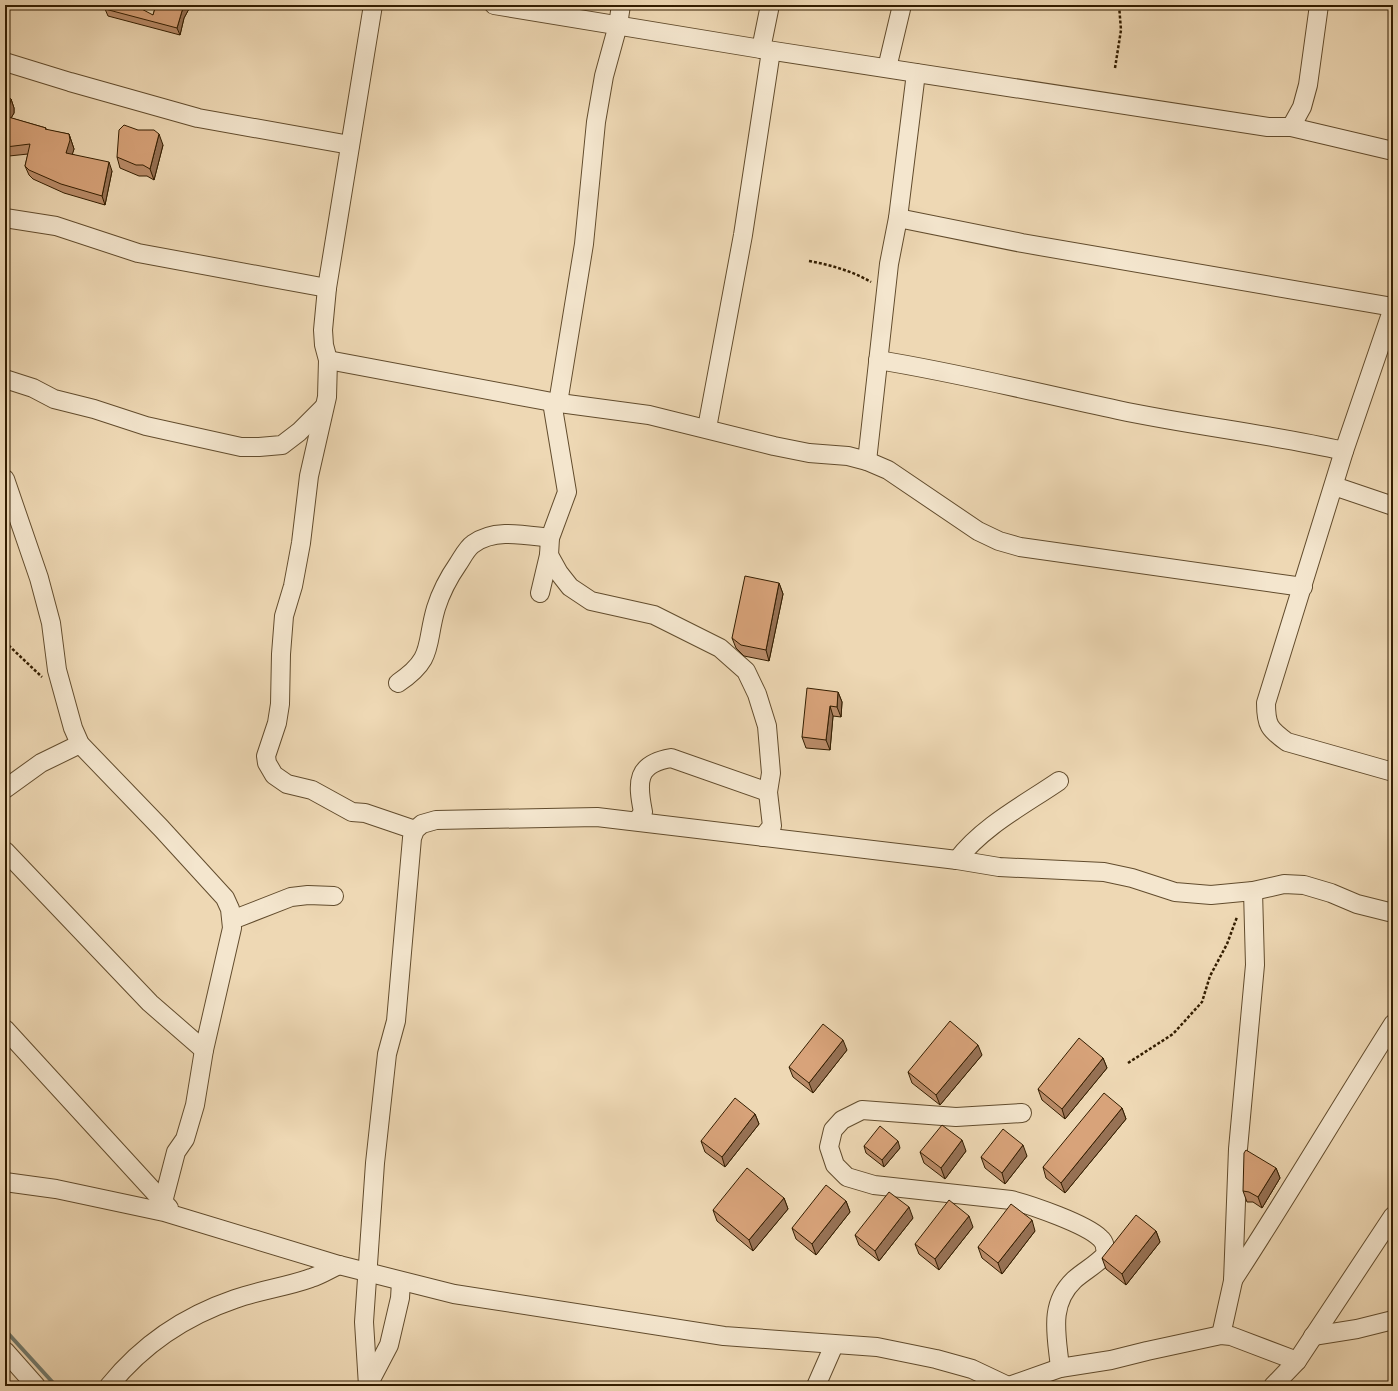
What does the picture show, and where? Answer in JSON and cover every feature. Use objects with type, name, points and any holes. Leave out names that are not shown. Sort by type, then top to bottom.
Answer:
[{"type":"street","points":[[373,5],[327,288],[323,330],[324,345],[328,360],[327,397],[309,476],[301,543],[293,586],[284,616],[281,654],[280,704],[266,756],[267,764],[274,775],[286,784],[312,790],[352,812],[365,814],[415,830]]},
{"type":"street","points":[[494,5],[766,50],[1268,127],[1291,127],[1393,151]]},
{"type":"street","points":[[540,593],[550,546],[567,492],[555,402],[584,244],[596,122],[604,76],[618,25],[621,5]]},
{"type":"street","points":[[707,428],[743,235],[766,50],[770,5]]},
{"type":"street","points":[[887,68],[902,5]]},
{"type":"street","points":[[1291,127],[1302,107],[1306,92],[1319,5]]},
{"type":"street","points":[[5,62],[198,118],[350,145]]},
{"type":"street","points":[[867,461],[887,293],[889,264],[898,218],[916,73]]},
{"type":"street","points":[[5,218],[56,226],[138,253],[327,288]]},
{"type":"street","points":[[898,218],[1037,246],[1393,308],[1344,451],[1266,703],[1266,719],[1274,732],[1287,742],[1393,772]]},
{"type":"street","points":[[328,360],[555,402],[649,415],[707,428],[774,446],[809,453],[848,456],[867,461],[888,470],[978,531],[999,541],[1027,548],[1303,587]]},
{"type":"street","points":[[878,360],[940,370],[1119,410],[1303,442],[1344,451]]},
{"type":"street","points":[[5,379],[33,388],[54,398],[146,426],[241,447],[282,445],[299,432],[324,407]]},
{"type":"street","points":[[5,479],[39,578],[50,623],[57,670],[73,728],[80,744],[161,828],[225,898],[230,909],[232,928],[204,1050],[195,1105],[185,1139],[176,1152],[163,1202]]},
{"type":"street","points":[[1334,486],[1393,506]]},
{"type":"street","points":[[398,683],[412,674],[424,659],[436,608],[447,579],[472,544],[490,536],[515,534],[550,546]]},
{"type":"street","points":[[550,546],[559,573],[570,587],[592,601],[654,615],[720,648],[746,671],[757,694],[767,726],[771,773],[768,792],[772,826],[763,837]]},
{"type":"street","points":[[5,789],[41,762],[80,744]]},
{"type":"street","points":[[637,821],[643,812],[638,789],[641,778],[647,766],[657,760],[672,758],[768,792]]},
{"type":"street","points":[[957,860],[968,846],[984,831],[1059,781]]},
{"type":"street","points":[[368,1385],[364,1344],[367,1272],[375,1163],[387,1054],[396,1021],[411,847],[415,830],[428,821],[459,819],[597,817],[957,860],[998,867],[1104,872],[1132,878],[1175,892],[1211,895],[1246,892],[1284,884],[1304,885],[1331,893],[1357,904],[1393,913]]},
{"type":"street","points":[[5,850],[150,1003],[204,1050]]},
{"type":"street","points":[[1221,1336],[1233,1281],[1238,1149],[1255,965],[1246,892]]},
{"type":"street","points":[[232,920],[291,897],[308,895],[334,896]]},
{"type":"street","points":[[1233,1281],[1287,1198],[1340,1108],[1393,1024]]},
{"type":"street","points":[[5,1029],[176,1216]]},
{"type":"street","points":[[1022,1114],[956,1117],[862,1110],[842,1120],[833,1130],[829,1147],[835,1165],[847,1177],[874,1185],[1012,1200],[1032,1205],[1081,1226],[1100,1238],[1106,1248],[1105,1255],[1096,1264],[1071,1283],[1059,1300],[1056,1314],[1060,1368]]},
{"type":"street","points":[[5,1182],[56,1189],[176,1216],[401,1282],[518,1305],[716,1334],[877,1347],[936,1359],[972,1369],[1008,1386],[1060,1368],[1112,1360],[1147,1351],[1221,1336],[1231,1336],[1290,1372]]},
{"type":"street","points":[[1273,1386],[1290,1372],[1393,1216]]},
{"type":"street","points":[[109,1386],[144,1348],[162,1335],[186,1321],[234,1299],[313,1277],[339,1265]]},
{"type":"street","points":[[368,1385],[390,1345],[401,1282]]},
{"type":"street","points":[[1313,1336],[1357,1329],[1393,1320]]},
{"type":"street","points":[[816,1386],[834,1344]]},
{"type":"street","points":[[5,1351],[36,1386]]},
{"type":"path","points":[[1116,68],[1121,30],[1119,5]]},
{"type":"path","points":[[810,261],[851,272],[870,281],[887,293]]},
{"type":"path","points":[[5,642],[43,679]]},
{"type":"path","points":[[1128,1063],[1173,1034],[1202,1002],[1210,976],[1227,944],[1246,892]]},
{"type":"building","points":[[106,5],[134,5],[153,15],[156,5],[185,5],[177,28],[105,9]]},
{"type":"building","points":[[5,95],[11,99],[5,114]]},
{"type":"building","points":[[5,116],[46,128],[45,129],[69,134],[70,140],[66,153],[109,162],[102,196],[61,184],[29,170],[25,166],[30,144],[5,146]]},
{"type":"building","points":[[124,125],[138,130],[154,130],[159,134],[150,169],[143,165],[136,165],[117,157],[119,130]]},
{"type":"building","points":[[745,576],[779,583],[766,650],[741,645],[732,638]]},
{"type":"building","points":[[807,688],[838,692],[837,707],[830,706],[826,740],[802,737]]},
{"type":"building","points":[[950,1021],[978,1045],[936,1095],[908,1072]]},
{"type":"building","points":[[823,1024],[843,1040],[809,1083],[789,1067]]},
{"type":"building","points":[[1079,1038],[1103,1058],[1062,1109],[1038,1089]]},
{"type":"building","points":[[1104,1093],[1122,1108],[1061,1183],[1043,1167]]},
{"type":"building","points":[[735,1098],[755,1114],[722,1157],[701,1141]]},
{"type":"building","points":[[942,1125],[962,1140],[941,1168],[920,1152]]},
{"type":"building","points":[[880,1126],[898,1141],[882,1160],[864,1146]]},
{"type":"building","points":[[1003,1129],[1023,1145],[1002,1173],[981,1157]]},
{"type":"building","points":[[1246,1150],[1276,1168],[1258,1197],[1249,1192],[1243,1191],[1244,1153]]},
{"type":"building","points":[[747,1168],[784,1198],[749,1240],[713,1210]]},
{"type":"building","points":[[826,1185],[846,1201],[812,1244],[792,1228]]},
{"type":"building","points":[[889,1192],[909,1207],[875,1251],[855,1235]]},
{"type":"building","points":[[949,1200],[969,1216],[935,1259],[915,1244]]},
{"type":"building","points":[[1011,1204],[1032,1220],[998,1263],[978,1247]]},
{"type":"building","points":[[1136,1215],[1156,1231],[1122,1274],[1102,1258]]},
{"type":"waterway","points":[[5,1330],[56,1386]]}]
